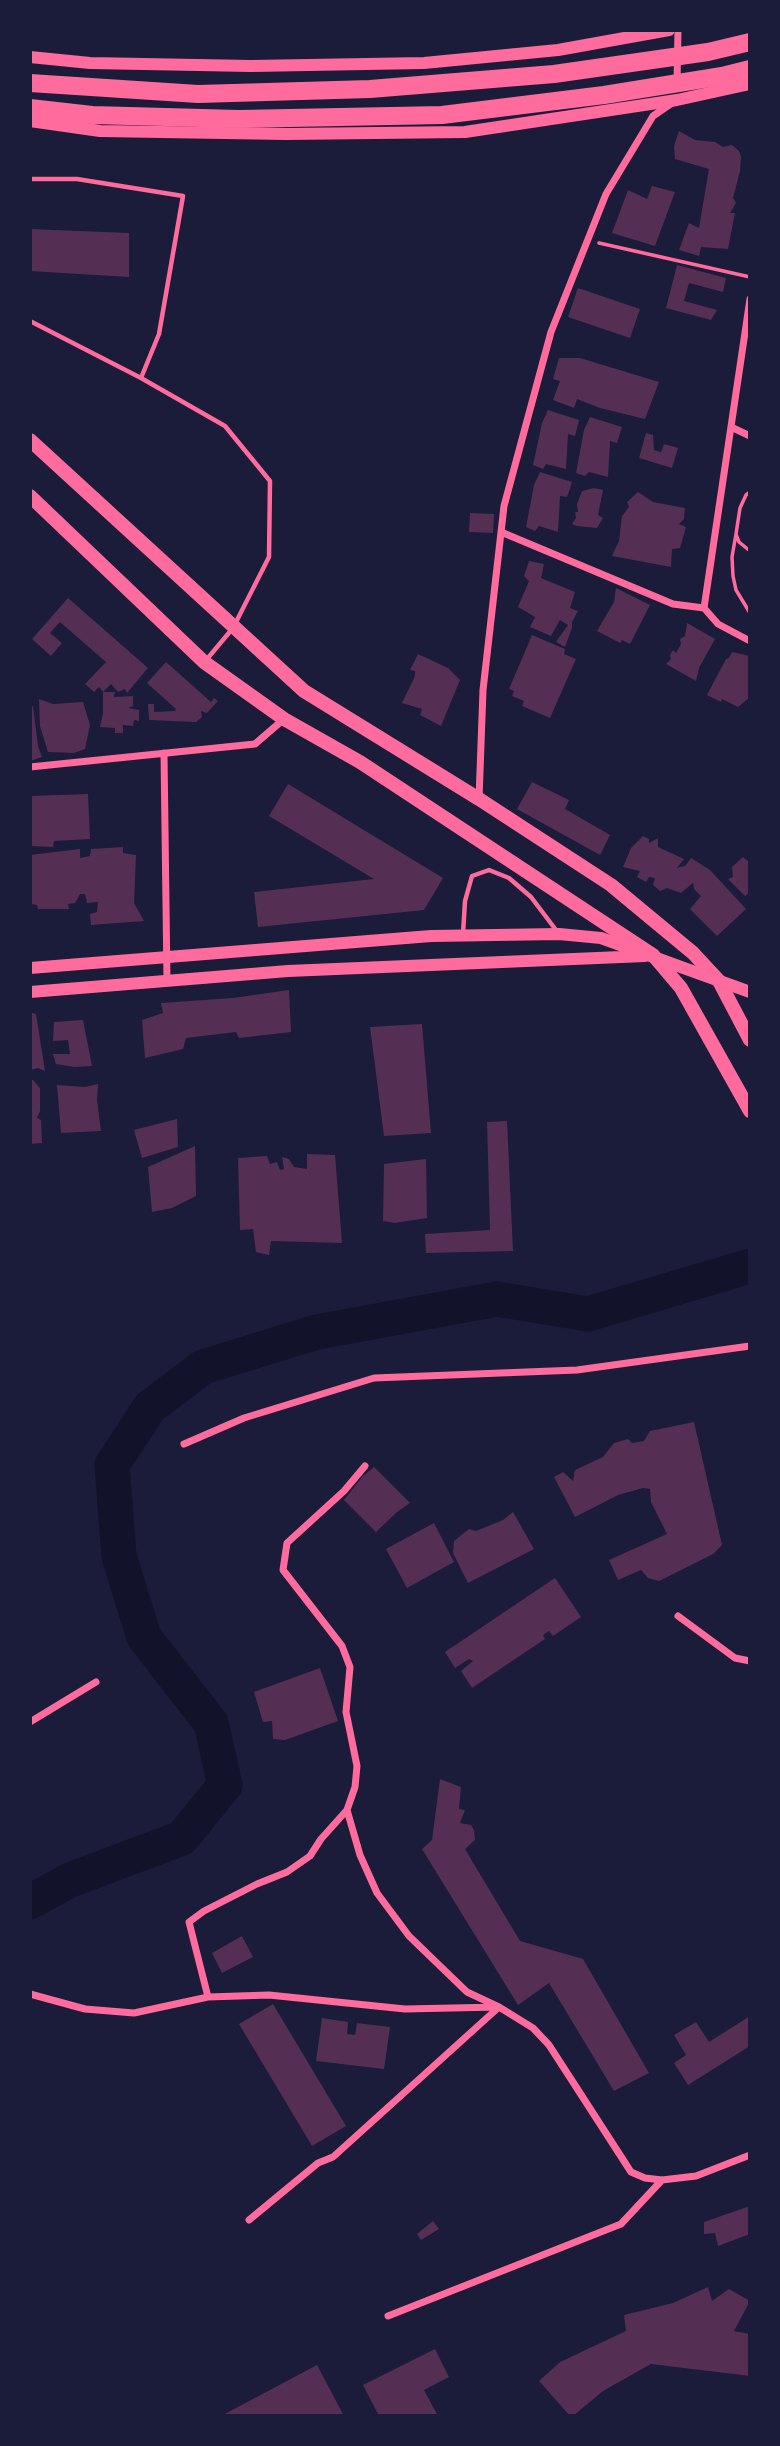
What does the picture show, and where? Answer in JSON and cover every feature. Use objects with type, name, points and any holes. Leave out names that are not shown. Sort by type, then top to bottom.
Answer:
[{"type":"highway","points":[[30,83],[198,94],[369,89],[554,74],[708,52],[750,42]]},
{"type":"highway","points":[[30,108],[92,115],[239,119],[442,115],[604,95],[750,69]]},
{"type":"main road","points":[[30,440],[304,691],[479,799],[611,885],[693,953],[719,981],[750,1040]]},
{"type":"main road","points":[[30,496],[204,662],[284,719],[360,762],[653,955],[681,988],[750,1111]]},
{"type":"street","points":[[30,57],[90,63],[238,66],[424,63],[558,50],[669,30]]},
{"type":"street","points":[[677,100],[678,30]]},
{"type":"street","points":[[30,121],[113,131],[286,134],[465,132],[677,100],[750,84]]},
{"type":"street","points":[[479,799],[483,690],[504,506],[551,332],[606,194],[653,116],[677,100]]},
{"type":"street","points":[[704,608],[750,299]]},
{"type":"street","points":[[731,427],[750,436]]},
{"type":"street","points":[[501,532],[673,604],[704,608],[718,624],[750,641]]},
{"type":"street","points":[[30,767],[255,744],[284,719]]},
{"type":"street","points":[[164,753],[167,981]]},
{"type":"street","points":[[30,968],[463,934],[559,934],[601,937],[750,992]]},
{"type":"street","points":[[30,992],[288,971],[653,955]]},
{"type":"street","points":[[184,1444],[244,1418],[374,1378],[576,1370],[750,1346]]},
{"type":"street","points":[[208,1997],[189,1922],[298,1866],[310,1856],[347,1810],[355,1787],[357,1766],[346,1712],[350,1667],[342,1646],[283,1570],[287,1544],[344,1491],[365,1466]]},
{"type":"street","points":[[678,1616],[735,1658],[750,1661]]},
{"type":"street","points":[[30,1722],[96,1682]]},
{"type":"street","points":[[347,1810],[360,1855],[377,1892],[409,1936],[467,1992],[499,2007],[533,2028],[550,2045],[631,2172],[645,2178],[662,2180],[696,2176],[750,2155]]},
{"type":"street","points":[[30,1994],[85,2008],[134,2013],[208,1997],[269,1995],[405,2009],[499,2007]]},
{"type":"street","points":[[249,2220],[318,2163],[332,2157],[499,2007]]},
{"type":"street","points":[[388,2316],[621,2224],[662,2180]]},
{"type":"lane","points":[[30,179],[77,179],[183,196],[159,334],[141,378]]},
{"type":"lane","points":[[30,321],[141,378],[225,426],[271,481],[270,557],[233,628],[204,662]]},
{"type":"lane","points":[[463,934],[465,901],[472,876],[489,870],[509,878],[531,897],[559,934]]},
{"type":"path","points":[[587,240],[750,277]]},
{"type":"path","points":[[750,492],[740,508],[732,557],[736,590],[750,613]]},
{"type":"path","points":[[736,534],[750,551]]},
{"type":"building","points":[[679,131],[695,140],[715,142],[723,147],[732,145],[739,151],[740,171],[733,198],[736,203],[730,213],[735,213],[728,249],[701,247],[699,256],[679,250],[689,223],[699,228],[709,169],[675,159],[674,146]]},
{"type":"building","points":[[652,186],[675,192],[655,246],[612,233],[628,190],[647,199]]},
{"type":"building","points":[[30,229],[129,233],[129,277],[30,271]]},
{"type":"building","points":[[677,265],[726,278],[723,292],[689,283],[684,301],[717,310],[711,320],[666,308]]},
{"type":"building","points":[[578,288],[640,309],[630,338],[568,317]]},
{"type":"building","points":[[559,358],[580,358],[659,382],[645,419],[600,408],[577,399],[574,408],[553,400],[560,381],[553,379]]},
{"type":"building","points":[[548,410],[579,420],[575,436],[568,434],[566,469],[546,464],[543,469],[533,465],[542,423]]},
{"type":"building","points":[[590,417],[622,427],[617,443],[610,441],[608,477],[589,472],[585,476],[576,473],[584,430]]},
{"type":"building","points":[[646,433],[653,435],[654,450],[661,452],[664,444],[678,448],[672,468],[639,458]]},
{"type":"building","points":[[540,472],[572,482],[567,497],[560,496],[558,532],[539,526],[535,531],[526,527],[534,485]]},
{"type":"building","points":[[594,488],[603,490],[598,515],[603,518],[597,528],[572,524],[576,518],[575,512],[578,512],[577,504],[582,491]]},
{"type":"building","points":[[638,492],[653,502],[685,508],[684,519],[679,524],[686,527],[680,548],[672,549],[671,567],[612,556],[619,541],[622,516],[629,507],[627,502]]},
{"type":"building","points":[[470,513],[494,514],[493,533],[469,532]]},
{"type":"building","points":[[529,561],[544,564],[541,578],[575,592],[570,608],[578,611],[565,647],[556,642],[568,625],[560,620],[551,636],[530,627],[535,617],[518,607],[529,581],[524,576]]},
{"type":"building","points":[[616,588],[650,605],[630,644],[622,640],[620,643],[597,631],[614,602]]},
{"type":"building","points":[[68,598],[148,668],[127,693],[125,689],[118,692],[111,684],[103,692],[99,687],[94,692],[85,684],[106,662],[60,622],[50,633],[62,643],[51,656],[32,639]]},
{"type":"building","points":[[687,623],[715,639],[699,668],[696,681],[666,664],[671,659],[673,650],[676,653],[681,644],[680,639],[685,636]]},
{"type":"building","points":[[532,635],[565,649],[564,654],[576,659],[550,718],[522,706],[524,701],[512,696],[514,691],[509,689]]},
{"type":"building","points":[[732,652],[750,656],[750,697],[738,707],[707,695]]},
{"type":"building","points":[[418,654],[448,668],[460,680],[441,726],[420,715],[422,709],[402,703],[415,676],[415,671],[410,670]]},
{"type":"building","points":[[166,662],[211,702],[214,698],[218,701],[207,713],[201,711],[202,717],[196,722],[149,720],[148,704],[154,704],[154,712],[176,709],[147,683]]},
{"type":"building","points":[[103,692],[115,692],[114,697],[133,696],[133,706],[128,708],[139,710],[139,721],[134,720],[133,726],[123,725],[123,733],[115,733],[115,728],[100,727]]},
{"type":"building","points":[[39,699],[53,704],[83,702],[90,725],[85,749],[74,753],[48,752],[40,726]]},
{"type":"building","points":[[33,706],[42,757],[30,761],[30,707]]},
{"type":"building","points":[[532,782],[569,800],[565,809],[610,835],[600,855],[517,809]]},
{"type":"building","points":[[288,784],[443,878],[424,910],[258,927],[254,892],[374,879],[269,816]]},
{"type":"building","points":[[88,794],[90,839],[54,841],[53,847],[30,846],[30,796]]},
{"type":"building","points":[[643,836],[649,839],[649,843],[658,838],[658,847],[684,859],[677,868],[685,866],[691,858],[710,870],[746,909],[717,936],[690,909],[701,896],[694,889],[693,883],[681,893],[667,888],[660,891],[653,885],[655,878],[649,877],[646,882],[637,877],[640,871],[623,867],[631,848]]},
{"type":"building","points":[[123,847],[123,853],[136,855],[134,903],[144,921],[91,925],[90,914],[97,912],[98,902],[87,903],[85,894],[80,894],[75,903],[68,904],[69,909],[38,909],[37,905],[30,904],[30,855],[80,849],[80,858],[90,856],[91,849]]},
{"type":"building","points":[[743,857],[750,860],[750,892],[745,896],[728,879],[733,877],[732,867]]},
{"type":"building","points":[[289,990],[291,1032],[239,1038],[236,1032],[186,1038],[183,1049],[145,1058],[142,1020],[163,1013],[161,1003],[233,998]]},
{"type":"building","points":[[30,1012],[36,1014],[45,1071],[38,1068],[30,1070]]},
{"type":"building","points":[[83,1020],[92,1066],[56,1064],[53,1054],[70,1054],[68,1040],[53,1041],[54,1022]]},
{"type":"building","points":[[422,1024],[431,1133],[384,1136],[370,1027]]},
{"type":"building","points":[[30,1080],[40,1088],[40,1111],[37,1118],[41,1120],[42,1143],[30,1144]]},
{"type":"building","points":[[98,1084],[101,1131],[61,1133],[57,1085],[85,1087]]},
{"type":"building","points":[[177,1119],[178,1147],[142,1158],[134,1130]]},
{"type":"building","points":[[507,1121],[513,1251],[426,1253],[425,1234],[490,1230],[487,1122]]},
{"type":"building","points":[[195,1146],[196,1196],[172,1208],[152,1212],[148,1167]]},
{"type":"building","points":[[307,1154],[335,1155],[342,1243],[271,1241],[269,1255],[256,1252],[253,1229],[240,1230],[238,1158],[267,1156],[270,1164],[277,1162],[280,1170],[284,1169],[282,1157],[289,1159],[294,1167],[307,1169]]},
{"type":"building","points":[[426,1159],[427,1218],[395,1223],[383,1221],[384,1164]]},
{"type":"building","points":[[694,1422],[722,1545],[713,1554],[659,1581],[648,1578],[641,1570],[618,1580],[609,1560],[667,1534],[651,1502],[650,1489],[643,1488],[618,1495],[575,1517],[554,1477],[563,1472],[573,1481],[575,1470],[603,1457],[614,1443],[628,1439],[632,1443],[644,1441],[650,1431]]},
{"type":"building","points":[[374,1467],[410,1503],[376,1532],[344,1500]]},
{"type":"building","points":[[513,1512],[534,1549],[468,1583],[453,1553],[454,1541],[469,1529],[476,1531],[503,1520]]},
{"type":"building","points":[[434,1523],[454,1562],[407,1588],[386,1549]]},
{"type":"building","points":[[555,1578],[581,1617],[553,1636],[549,1631],[543,1635],[545,1639],[472,1688],[461,1671],[473,1661],[469,1659],[455,1668],[445,1652]]},
{"type":"building","points":[[320,1668],[338,1721],[285,1740],[273,1739],[272,1721],[263,1722],[254,1692]]},
{"type":"building","points":[[440,1779],[461,1787],[459,1809],[465,1810],[460,1823],[471,1825],[475,1840],[465,1849],[520,1941],[583,1959],[649,2073],[614,2091],[549,1983],[518,2005],[422,1849],[432,1840]]},
{"type":"building","points":[[242,1936],[253,1957],[222,1973],[212,1953]]},
{"type":"building","points":[[273,2004],[346,2126],[312,2146],[239,2024]]},
{"type":"building","points":[[750,2016],[750,2046],[688,2085],[674,2063],[686,2055],[674,2035],[696,2022],[709,2042]]},
{"type":"building","points":[[322,2018],[348,2022],[347,2034],[355,2035],[357,2023],[390,2027],[384,2069],[316,2061]]},
{"type":"building","points":[[750,2206],[750,2234],[718,2246],[715,2233],[704,2234],[704,2222]]},
{"type":"building","points":[[433,2221],[439,2229],[421,2240],[417,2234]]},
{"type":"building","points":[[708,2287],[712,2301],[729,2289],[750,2301],[734,2331],[750,2334],[750,2376],[651,2364],[603,2391],[573,2416],[570,2416],[539,2381],[560,2362],[626,2331],[624,2315],[673,2303]]},
{"type":"building","points":[[435,2349],[449,2377],[424,2390],[438,2416],[379,2416],[363,2385]]},
{"type":"building","points":[[317,2365],[344,2416],[221,2416]]},
{"type":"waterway","points":[[30,1902],[70,1880],[182,1838],[225,1785],[211,1723],[144,1637],[119,1556],[112,1465],[150,1407],[203,1367],[317,1332],[497,1299],[588,1314],[750,1266]]}]
